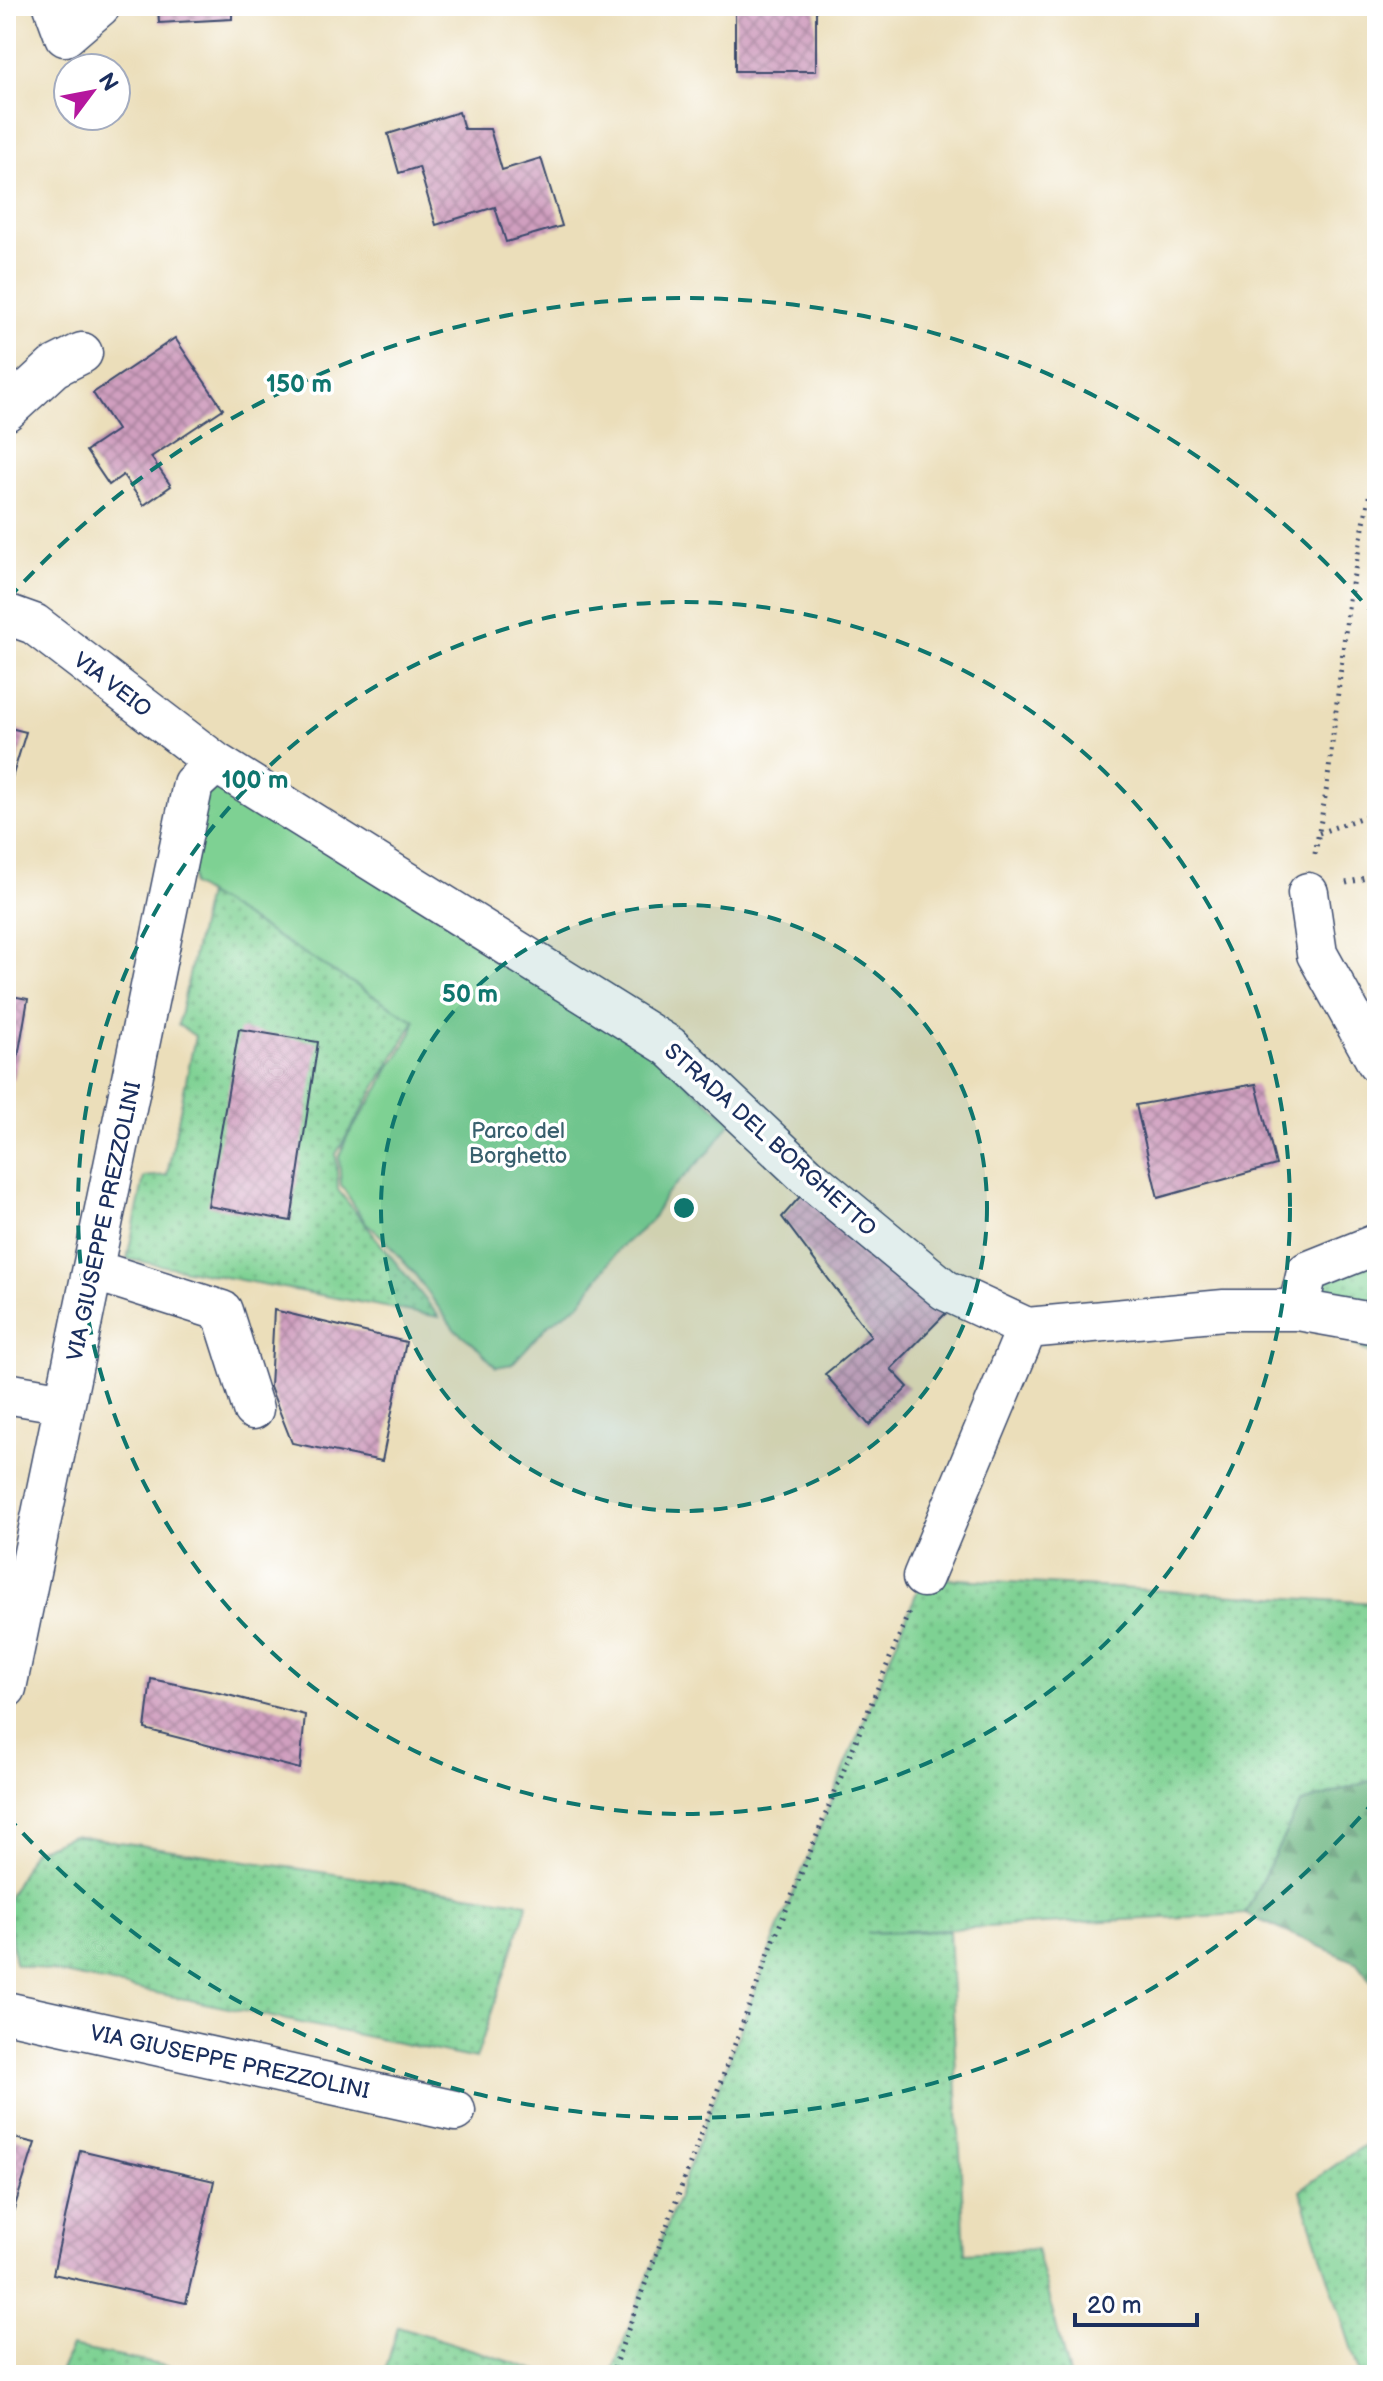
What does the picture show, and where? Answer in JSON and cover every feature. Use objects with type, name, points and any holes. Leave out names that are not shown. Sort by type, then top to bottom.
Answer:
[{"type":"street","points":[[54,6],[65,36],[100,6]]},
{"type":"street","points":[[6,411],[54,367],[82,353]]},
{"type":"street","name":"VIA VEIO","points":[[6,614],[34,624],[216,763]]},
{"type":"street","name":"VIA GIUSEPPE PREZZOLINI","points":[[6,1688],[18,1574],[65,1403],[193,784],[216,763]]},
{"type":"street","name":"STRADA DEL BORGHETTO","points":[[216,763],[669,1046],[806,1175],[945,1290],[1027,1328]]},
{"type":"street","points":[[1308,893],[1317,954],[1377,1062]]},
{"type":"street","points":[[1298,1310],[1307,1272],[1377,1244]]},
{"type":"street","points":[[93,1270],[222,1311],[253,1409]]},
{"type":"street","points":[[923,1577],[1027,1328],[1224,1310],[1298,1310],[1377,1324]]},
{"type":"street","points":[[6,1393],[65,1403]]},
{"type":"street","name":"VIA GIUSEPPE PREZZOLINI","points":[[6,2012],[455,2111]]},
{"type":"path","points":[[1377,456],[1349,600],[1329,770],[1308,893],[1377,875]]},
{"type":"path","points":[[1319,833],[1377,812]]},
{"type":"path","points":[[611,2375],[775,1937],[923,1577]]},
{"type":"green space","name":"Parco del Borghetto","points":[[218,775],[656,1056],[731,1122],[710,1151],[665,1195],[652,1220],[619,1249],[579,1304],[549,1324],[512,1364],[496,1367],[454,1329],[414,1273],[365,1222],[341,1185],[339,1157],[347,1137],[397,1058],[415,1021],[192,885],[194,810]]},
{"type":"green space","points":[[207,894],[415,1021],[336,1154],[338,1190],[439,1317],[127,1259],[144,1177],[167,1175],[195,1036],[178,1025]]},
{"type":"green space","points":[[1377,1244],[1377,1358],[1298,1310],[1307,1272]]},
{"type":"green space","points":[[923,1577],[1377,1603],[1377,1779],[1300,1804],[1245,1914],[867,1933],[949,1931],[965,2253],[1036,2249],[1069,2375],[611,2375],[775,1937]]},
{"type":"green space","points":[[1377,1779],[1377,1989],[1356,1962],[1245,1914],[1300,1804]]},
{"type":"green space","points":[[73,1835],[528,1903],[476,2059],[15,1964],[6,1902],[33,1851]]},
{"type":"green space","points":[[1377,2136],[1377,2375],[1360,2375],[1300,2190]]},
{"type":"green space","points":[[398,2326],[552,2375],[384,2375]]},
{"type":"green space","points":[[71,2347],[211,2375],[59,2375]]},
{"type":"building","points":[[158,6],[232,6],[232,19],[159,23]]},
{"type":"building","points":[[735,6],[816,6],[816,71],[735,71]]},
{"type":"building","points":[[459,112],[464,129],[490,129],[502,170],[541,158],[562,226],[506,242],[495,207],[436,225],[419,167],[399,173],[388,134]]},
{"type":"building","points":[[175,338],[223,409],[151,457],[171,486],[144,505],[123,475],[109,485],[86,451],[117,430],[93,393]]},
{"type":"building","points":[[6,727],[26,732],[7,794],[6,794]]},
{"type":"building","points":[[6,995],[28,999],[14,1080],[6,1078]]},
{"type":"building","points":[[239,1029],[318,1042],[291,1221],[208,1206]]},
{"type":"building","points":[[1256,1084],[1276,1165],[1158,1198],[1136,1105]]},
{"type":"building","points":[[805,1191],[950,1309],[891,1369],[908,1387],[869,1425],[825,1374],[871,1336],[782,1217]]},
{"type":"building","points":[[274,1310],[406,1342],[382,1461],[292,1443],[270,1387]]},
{"type":"building","points":[[151,1679],[305,1715],[300,1769],[145,1729]]},
{"type":"building","points":[[6,2136],[35,2143],[7,2231],[6,2231]]},
{"type":"building","points":[[80,2150],[214,2181],[186,2303],[53,2274]]}]
